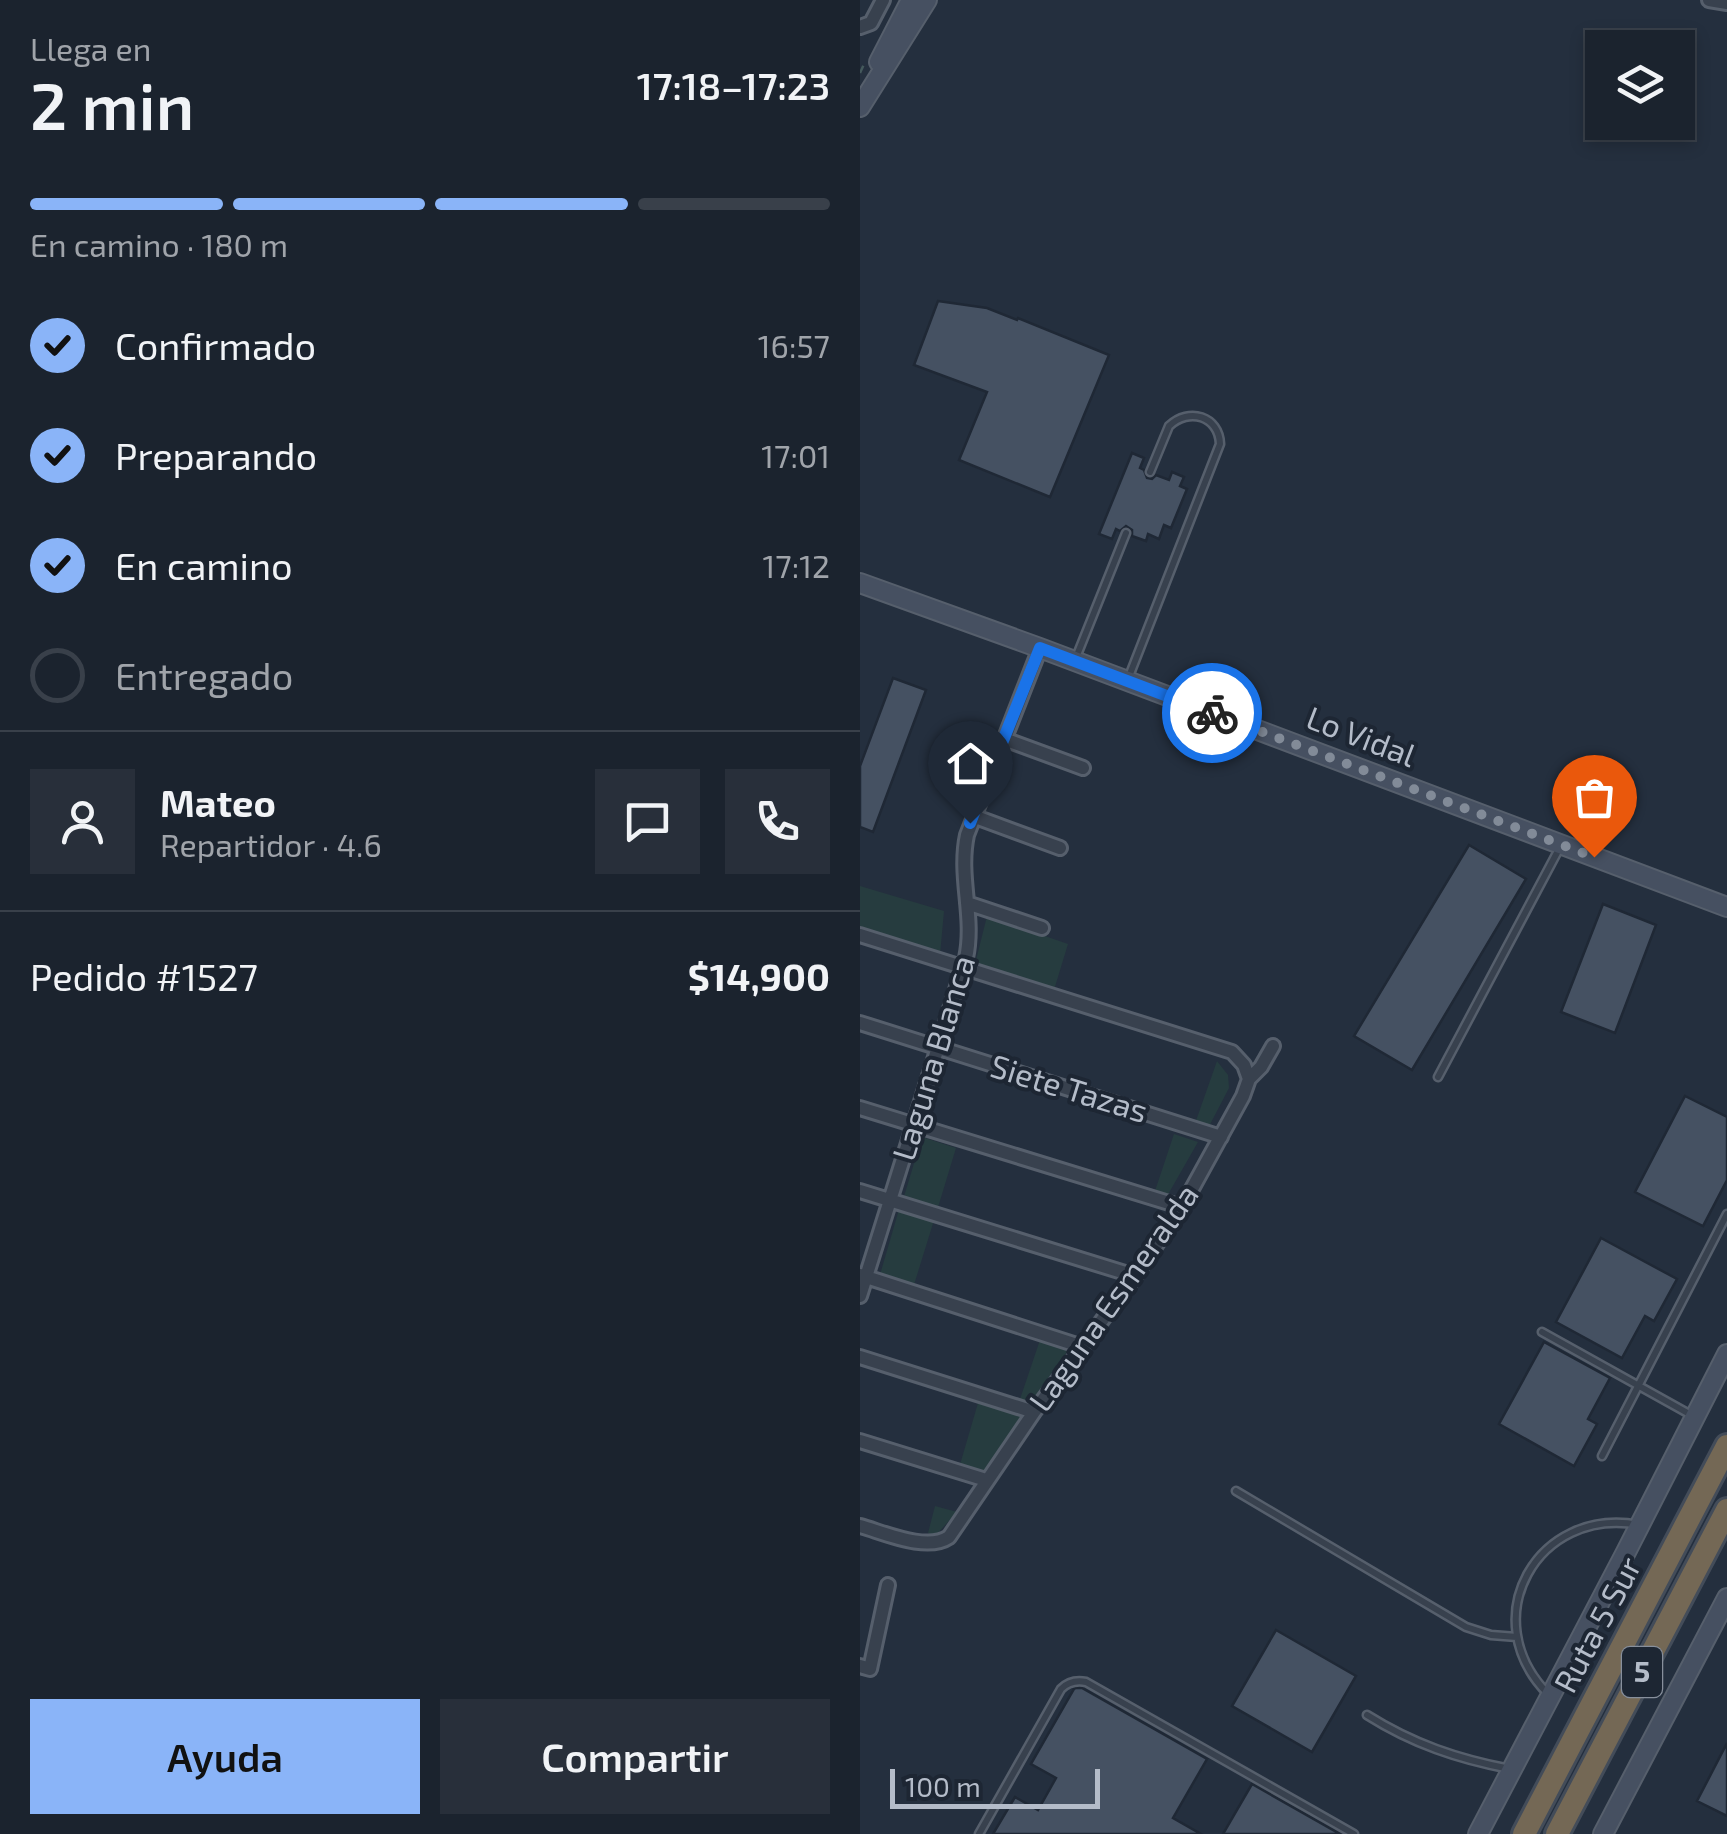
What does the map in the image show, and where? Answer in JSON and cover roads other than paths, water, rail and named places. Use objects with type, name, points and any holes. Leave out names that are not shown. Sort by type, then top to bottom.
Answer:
[{"type":"highway","name":"Ruta 5 Sur","points":[[1524,1834],[1727,1446]]},
{"type":"highway","name":"Ruta 5 Sur","points":[[1557,1834],[1727,1510]]},
{"type":"main road","points":[[860,104],[911,0]]},
{"type":"main road","points":[[860,104],[927,0]]},
{"type":"main road","name":"Lo Vidal","points":[[860,583],[1727,908]]},
{"type":"main road","points":[[1478,1834],[1727,1354]]},
{"type":"main road","points":[[1603,1834],[1727,1598]]},
{"type":"street","points":[[860,27],[871,22],[883,0]]},
{"type":"street","points":[[1709,0],[1727,3]]},
{"type":"street","name":"Laguna Blanca","points":[[860,1296],[863,1276],[963,968],[970,933],[963,860],[967,835],[1040,648]]},
{"type":"street","points":[[1004,739],[1083,768]]},
{"type":"street","points":[[973,816],[1060,848]]},
{"type":"street","points":[[966,903],[1042,928]]},
{"type":"street","points":[[860,935],[1232,1052],[1244,1065],[1249,1079]]},
{"type":"street","name":"Siete Tazas","points":[[860,1023],[1222,1137]]},
{"type":"street","name":"Laguna Esmeralda","points":[[860,1526],[924,1544],[942,1542],[954,1531],[986,1480],[1182,1206],[1222,1137],[1249,1079],[1273,1046]]},
{"type":"street","points":[[860,1108],[1182,1206]]},
{"type":"street","points":[[860,1191],[1135,1276]]},
{"type":"street","points":[[863,1276],[1082,1346]]},
{"type":"street","points":[[860,1357],[1034,1412]]},
{"type":"street","points":[[860,1441],[986,1480]]},
{"type":"street","points":[[865,1667],[888,1585]]},
{"type":"lane","points":[[1128,681],[1220,444],[1216,428],[1193,415],[1174,421],[1150,472]]},
{"type":"lane","points":[[1074,661],[1126,533]]},
{"type":"lane","points":[[1438,1077],[1560,845]]},
{"type":"lane","points":[[1602,1456],[1727,1214]]},
{"type":"lane","points":[[1542,1332],[1694,1417]]},
{"type":"lane","points":[[1236,1490],[1466,1627],[1517,1637]]},
{"type":"lane","points":[[1551,1696],[1525,1663],[1517,1637],[1519,1595],[1530,1569],[1559,1539],[1584,1526],[1612,1522],[1640,1525]]},
{"type":"lane","points":[[979,1834],[1060,1689],[1079,1681],[1354,1834]]},
{"type":"lane","points":[[1367,1715],[1428,1748],[1512,1770]]}]
